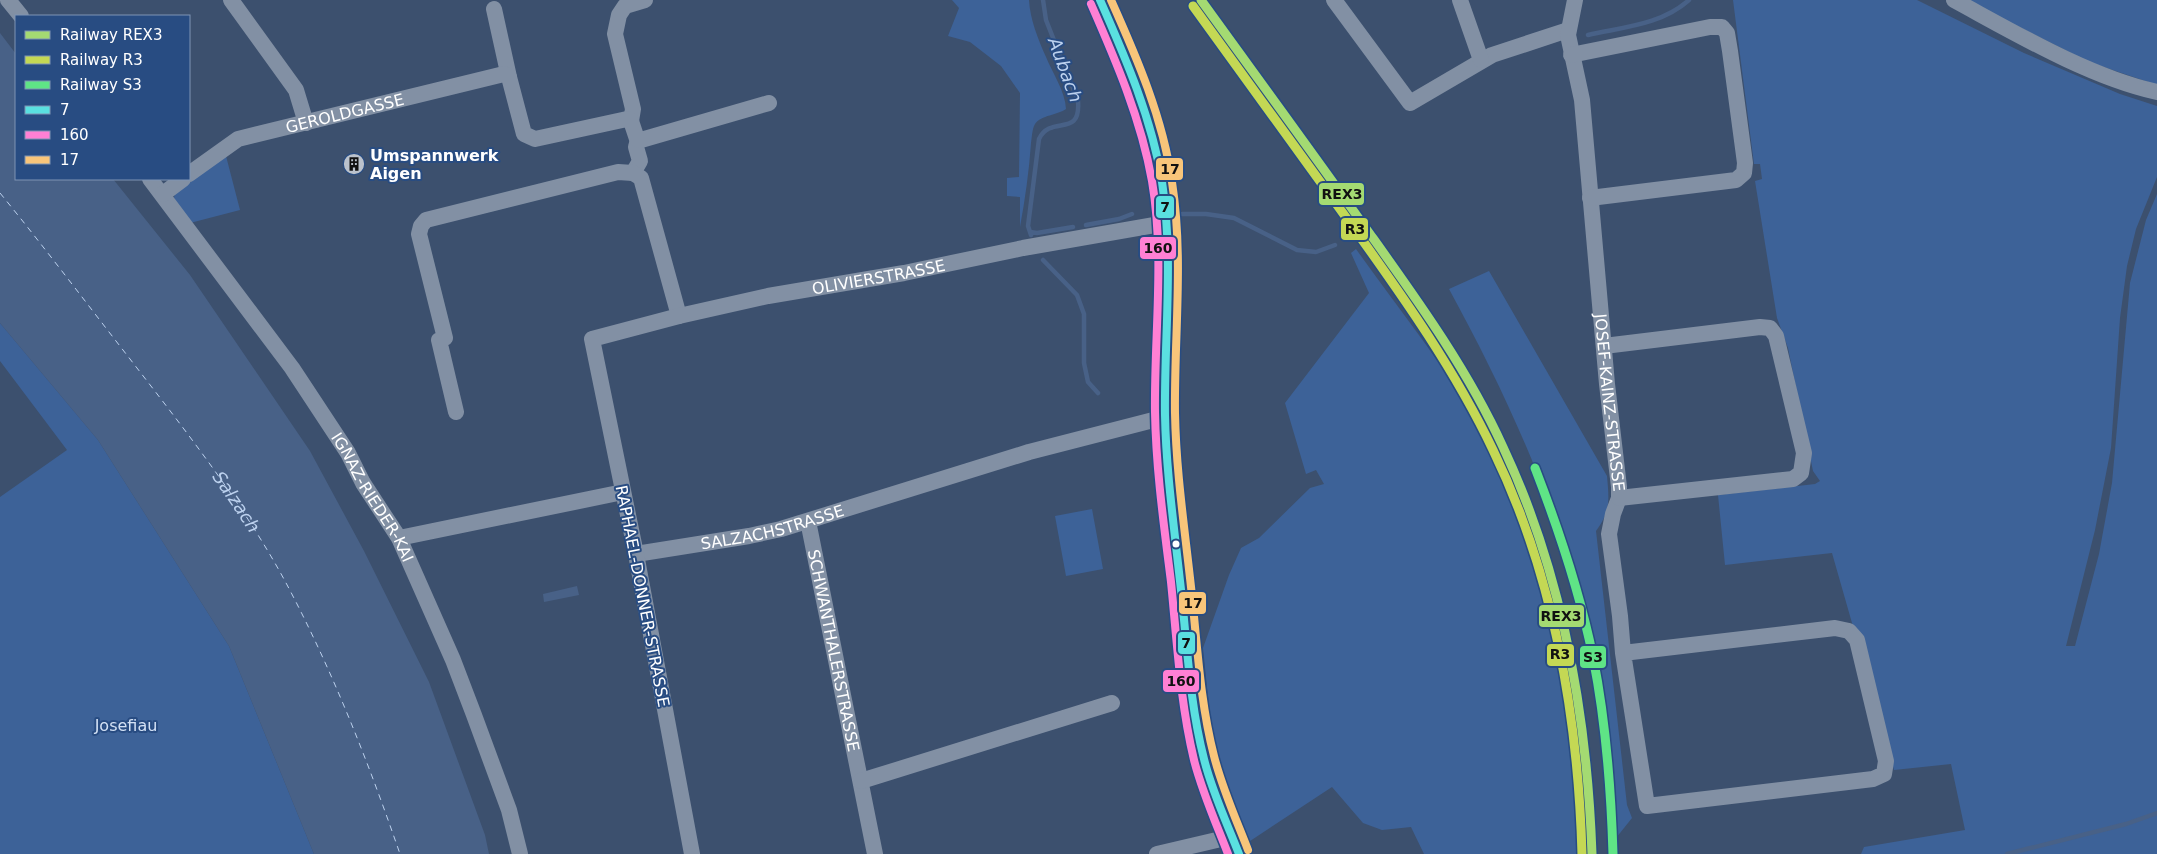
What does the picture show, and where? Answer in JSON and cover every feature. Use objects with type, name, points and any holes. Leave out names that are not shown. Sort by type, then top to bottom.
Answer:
[{"type":"main road","points":[[1100,0],[1131,74],[1145,115],[1162,182],[1170,267],[1165,417],[1176,553],[1191,685],[1205,760],[1217,799],[1236,846]]},
{"type":"street","points":[[8,0],[20,15]]},
{"type":"street","points":[[231,0],[296,90],[306,123]]},
{"type":"street","points":[[633,173],[640,161],[636,147],[638,140],[631,121],[634,109],[615,34],[616,23],[625,6],[645,0]]},
{"type":"street","points":[[1334,0],[1410,102],[1481,60],[1504,50],[1568,30]]},
{"type":"street","points":[[1460,0],[1481,60]]},
{"type":"street","name":"JOSEF-KAINZ-STRASSE","points":[[1575,0],[1568,30],[1571,55],[1582,100],[1618,498],[1609,534],[1623,653],[1647,806],[1873,779],[1884,774],[1886,761],[1857,640],[1849,631],[1834,628],[1623,653]]},
{"type":"street","points":[[1954,0],[2039,46],[2118,80],[2157,92]]},
{"type":"street","points":[[494,9],[524,134],[529,137],[542,139],[627,118],[631,121]]},
{"type":"street","points":[[1571,55],[1710,27],[1722,27],[1726,33],[1730,52],[1745,163],[1744,173],[1736,180],[1590,198]]},
{"type":"street","name":"GEROLDGASSE","points":[[190,173],[238,140],[504,74],[509,77]]},
{"type":"street","points":[[638,140],[769,103]]},
{"type":"street","points":[[456,412],[439,340],[445,338],[419,234],[421,226],[426,220],[618,172],[633,173],[642,178],[679,316]]},
{"type":"street","name":"IGNAZ-RIEDER-KAI","points":[[151,180],[292,368],[348,453],[363,483],[399,538],[453,660],[509,810],[520,854]]},
{"type":"street","points":[[162,194],[182,180]]},
{"type":"street","name":"OLIVIERSTRASSE","points":[[592,339],[679,316],[768,296],[904,273],[1023,248],[1166,223]]},
{"type":"street","points":[[1604,346],[1760,327],[1770,328],[1776,336],[1804,454],[1802,473],[1794,479],[1618,498]]},
{"type":"street","name":"RAPHAEL-DONNER-STRASSE","points":[[592,339],[636,554],[692,854]]},
{"type":"street","name":"SALZACHSTRASSE","points":[[636,554],[749,536],[808,521],[1030,452],[1165,417]]},
{"type":"street","points":[[399,538],[623,492]]},
{"type":"street","name":"SCHWANTHALERSTRASSE","points":[[808,521],[875,854]]},
{"type":"street","points":[[861,781],[1112,703]]},
{"type":"street","points":[[1157,854],[1221,839],[1236,846]]},
{"type":"green space","points":[[952,0],[1029,0],[1037,36],[1065,102],[1066,109],[1041,119],[1033,128],[1020,227],[1020,197],[1007,196],[1007,178],[1019,177],[1020,93],[1001,66],[970,42],[948,36],[959,8]]},
{"type":"green space","points":[[1733,0],[1917,0],[2024,53],[2120,94],[2157,106],[2157,177],[2136,229],[2127,266],[2120,318],[2111,448],[2095,530],[2066,646],[2075,646],[2099,554],[2112,483],[2130,283],[2146,220],[2157,194],[2157,854],[1861,854],[1864,847],[1965,830],[1951,764],[1894,770],[1832,553],[1725,565],[1718,495],[1815,484],[1820,481],[1813,471],[1788,348],[1777,318],[1755,181],[1762,179],[1760,164],[1754,164]]},
{"type":"green space","points":[[1965,0],[2157,0],[2157,85],[2089,62]]},
{"type":"green space","points":[[226,156],[240,210],[190,223],[174,198],[175,193]]},
{"type":"green space","points":[[1356,249],[1437,360],[1467,406],[1502,470],[1520,512],[1535,555],[1559,645],[1567,691],[1578,782],[1580,854],[1424,854],[1411,827],[1382,830],[1363,823],[1332,787],[1244,845],[1214,754],[1203,648],[1229,575],[1241,548],[1259,538],[1310,488],[1324,484],[1316,470],[1306,474],[1285,403],[1369,293],[1351,253]]},
{"type":"green space","points":[[1489,271],[1607,476],[1607,511],[1596,531],[1627,805],[1632,818],[1612,843],[1605,750],[1597,688],[1585,626],[1567,556],[1539,477],[1523,439],[1488,363],[1449,289]]},
{"type":"green space","name":"Josefiau","points":[[0,323],[98,440],[229,646],[314,854],[0,854],[0,497],[67,450],[0,361]]},
{"type":"green space","points":[[1092,509],[1103,569],[1066,576],[1055,516]]},
{"type":"water","name":"Salzach","points":[[0,33],[15,53],[15,180],[114,180],[190,275],[310,451],[364,551],[429,682],[485,835],[489,854],[314,854],[229,646],[98,440],[0,323]]},
{"type":"water","points":[[577,586],[579,595],[544,602],[543,594]]},
{"type":"waterway","name":"Aubach","points":[[1031,235],[1028,226],[1039,139],[1044,132],[1051,128],[1070,123],[1078,113],[1078,101],[1046,20],[1043,0]]},
{"type":"waterway","points":[[1588,35],[1654,20],[1666,15],[1689,0]]},
{"type":"waterway","points":[[1086,225],[1119,219],[1132,214]]},
{"type":"waterway","points":[[1182,214],[1206,214],[1234,218],[1297,250],[1316,252],[1335,245]]},
{"type":"waterway","points":[[1030,232],[1037,233],[1073,227]]},
{"type":"waterway","name":"Aubach","points":[[1043,260],[1077,295],[1084,314],[1084,363],[1088,382],[1098,393]]},
{"type":"waterway","points":[[2007,854],[2126,824],[2157,813]]},
{"type":"ferry route","points":[[0,193],[192,440],[232,495],[268,552],[302,614],[333,681],[362,749],[400,854]]},
{"type":"rail line","name":"REX3","points":[[1201,0],[1421,307],[1457,361],[1503,447],[1524,495],[1542,545],[1568,646],[1584,749],[1592,854]]},
{"type":"rail line","name":"R3","points":[[1193,6],[1410,308],[1462,391],[1493,450],[1514,498],[1532,547],[1559,647],[1575,750],[1582,854]]},
{"type":"rail line","name":"S3","points":[[1535,468],[1568,562],[1582,609],[1593,657],[1607,755],[1613,854]]},
{"type":"transit line","name":"7","points":[[1100,0],[1145,112],[1158,159],[1162,182],[1166,211],[1168,269],[1165,386],[1167,456],[1189,670],[1195,715],[1207,771],[1239,854]]},
{"type":"transit line","name":"17","points":[[1111,0],[1156,112],[1172,182],[1176,211],[1178,269],[1175,384],[1177,455],[1199,667],[1205,712],[1217,768],[1248,850]]},
{"type":"transit line","name":"160","points":[[1091,4],[1134,113],[1152,181],[1158,238],[1155,383],[1157,455],[1185,716],[1197,772],[1228,854]]},
{"type":"place","name":"Umspannwerk Aigen","points":[[354,164]]}]
